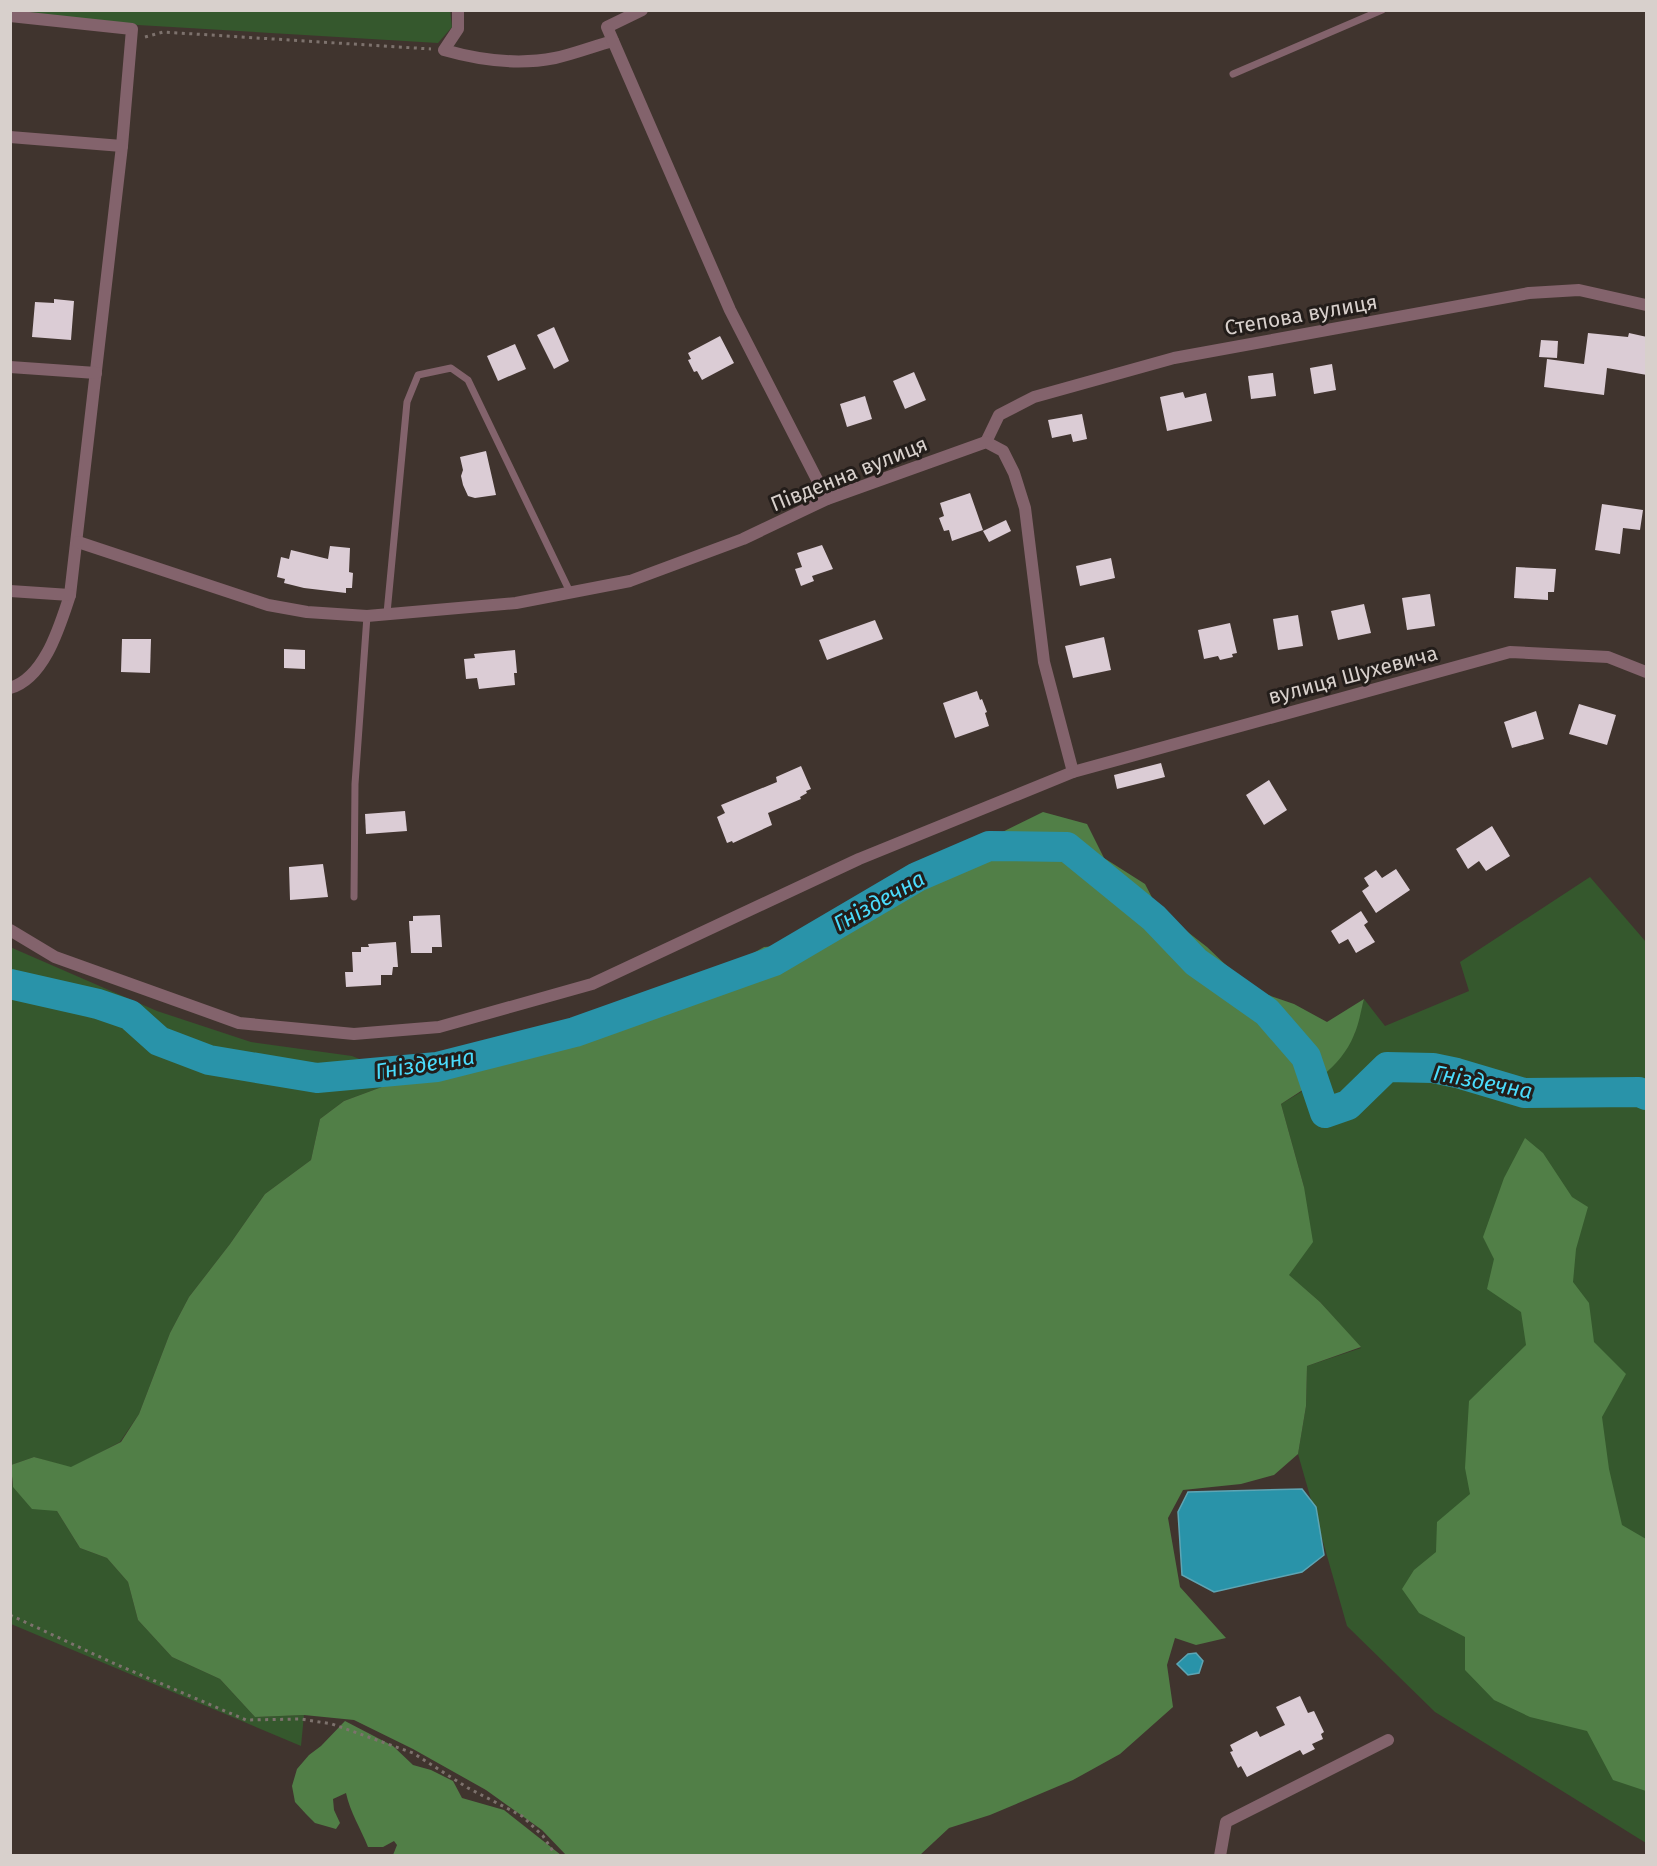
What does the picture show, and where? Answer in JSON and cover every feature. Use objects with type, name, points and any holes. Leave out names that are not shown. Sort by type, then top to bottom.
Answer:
[{"type":"street","points":[[458,10],[458,29],[444,50],[468,57],[516,61],[554,58],[612,41]]},
{"type":"street","points":[[642,10],[607,27],[612,41],[730,310],[827,500]]},
{"type":"street","points":[[10,16],[132,29],[122,146],[78,542],[70,595],[57,633],[39,666],[17,686],[10,688]]},
{"type":"street","points":[[10,136],[122,146]]},
{"type":"street","name":"Степова вулиця","points":[[986,442],[999,416],[1034,397],[1174,358],[1529,293],[1579,290],[1647,305]]},
{"type":"street","points":[[10,367],[96,373]]},
{"type":"street","points":[[986,442],[1003,451],[1014,473],[1025,508],[1044,662],[1073,772]]},
{"type":"street","name":"Південна вулиця","points":[[78,542],[268,605],[307,612],[367,615],[516,603],[630,581],[743,539],[827,500],[986,442]]},
{"type":"street","points":[[10,591],[70,595]]},
{"type":"street","name":"вулиця Шухевича","points":[[10,930],[55,957],[239,1023],[354,1034],[439,1027],[592,984],[859,859],[1073,772],[1510,652],[1608,657],[1647,672]]},
{"type":"street","points":[[1220,1856],[1226,1822],[1388,1740]]},
{"type":"lane","points":[[1233,74],[1382,10]]},
{"type":"lane","points":[[387,613],[407,402],[418,375],[451,368],[468,380],[570,592]]},
{"type":"lane","points":[[354,897],[356,784],[367,615]]},
{"type":"path","points":[[131,40],[163,32],[444,50]]},
{"type":"path","points":[[10,1615],[113,1663],[246,1720],[301,1719],[332,1724],[413,1753],[468,1788],[522,1816],[543,1836],[556,1856]]},
{"type":"green space","points":[[450,10],[452,27],[438,43],[138,25],[11,14],[10,11]]},
{"type":"green space","points":[[1043,812],[1087,824],[1104,858],[1145,884],[1158,909],[1207,947],[1251,989],[1294,1004],[1327,1022],[1364,999],[1356,1031],[1341,1057],[1323,1075],[1281,1104],[1304,1187],[1313,1242],[1289,1275],[1320,1302],[1361,1347],[1307,1366],[1306,1406],[1298,1454],[1274,1475],[1241,1484],[1183,1490],[1168,1518],[1180,1587],[1226,1638],[1196,1645],[1175,1638],[1167,1665],[1173,1707],[1120,1754],[1073,1780],[990,1815],[949,1828],[920,1855],[566,1855],[542,1830],[486,1790],[413,1749],[354,1720],[304,1715],[255,1717],[220,1679],[172,1657],[138,1620],[128,1582],[107,1558],[80,1548],[57,1511],[32,1509],[13,1487],[11,1465],[34,1457],[71,1467],[121,1442],[139,1414],[170,1333],[189,1297],[265,1194],[311,1160],[320,1119],[344,1101],[406,1078],[509,1063],[652,1019],[697,997],[732,965],[764,947],[814,943],[848,920],[860,900],[914,894],[944,861]]},
{"type":"green space","points":[[1590,877],[1646,942],[1646,1843],[1435,1712],[1347,1626],[1298,1454],[1306,1406],[1307,1366],[1361,1348],[1320,1302],[1288,1275],[1304,1187],[1281,1104],[1311,1086],[1354,1035],[1364,999],[1385,1026],[1469,991],[1460,962]]},
{"type":"green space","points":[[10,947],[157,1011],[251,1042],[352,1056],[406,1078],[344,1101],[320,1119],[311,1160],[265,1194],[189,1297],[170,1333],[139,1414],[120,1442],[71,1468],[34,1457],[11,1465]]},
{"type":"green space","points":[[1525,1138],[1543,1153],[1572,1197],[1588,1207],[1576,1249],[1573,1282],[1589,1303],[1594,1342],[1626,1374],[1602,1417],[1609,1469],[1622,1525],[1646,1539],[1646,1791],[1613,1780],[1587,1731],[1530,1717],[1494,1700],[1465,1670],[1465,1637],[1419,1613],[1402,1589],[1414,1570],[1436,1552],[1437,1522],[1470,1494],[1465,1468],[1469,1401],[1526,1345],[1521,1312],[1487,1289],[1494,1259],[1483,1237],[1504,1178]]},
{"type":"green space","points":[[10,1471],[13,1487],[57,1511],[80,1548],[107,1558],[128,1582],[138,1620],[172,1657],[220,1679],[255,1717],[304,1715],[301,1746],[11,1624]]},
{"type":"green space","points":[[345,1721],[393,1746],[413,1765],[431,1770],[453,1781],[462,1798],[504,1810],[561,1855],[393,1855],[397,1845],[394,1841],[383,1847],[368,1847],[346,1793],[333,1799],[334,1810],[340,1823],[336,1829],[315,1823],[295,1802],[292,1786],[297,1769]]},
{"type":"water","points":[[1302,1489],[1316,1507],[1324,1555],[1302,1572],[1214,1592],[1182,1575],[1178,1512],[1188,1492]]},
{"type":"water","points":[[1196,1653],[1203,1661],[1199,1673],[1188,1675],[1177,1664],[1188,1654]]},
{"type":"building","points":[[54,299],[74,301],[71,340],[32,337],[35,302],[54,303]]},
{"type":"building","points":[[554,327],[569,361],[554,369],[537,335]]},
{"type":"building","points":[[1588,333],[1628,337],[1629,333],[1647,337],[1647,375],[1607,368],[1604,395],[1544,387],[1547,359],[1584,364]]},
{"type":"building","points":[[720,336],[734,363],[702,380],[697,371],[694,372],[688,360],[691,359],[688,353]]},
{"type":"building","points":[[1541,340],[1558,341],[1557,358],[1539,357]]},
{"type":"building","points":[[515,344],[526,369],[498,381],[487,356]]},
{"type":"building","points":[[1332,364],[1336,390],[1314,394],[1310,368]]},
{"type":"building","points":[[914,372],[926,400],[905,409],[893,381]]},
{"type":"building","points":[[1273,373],[1276,396],[1251,399],[1248,376]]},
{"type":"building","points":[[1183,392],[1185,398],[1206,393],[1212,421],[1167,431],[1160,397]]},
{"type":"building","points":[[865,396],[872,419],[847,427],[840,404]]},
{"type":"building","points":[[1082,414],[1087,439],[1073,442],[1071,434],[1052,438],[1048,420]]},
{"type":"building","points":[[486,451],[496,495],[475,498],[468,496],[461,476],[463,470],[460,457]]},
{"type":"building","points":[[970,493],[983,530],[952,541],[949,530],[944,531],[939,518],[944,516],[940,503]]},
{"type":"building","points":[[1602,504],[1643,510],[1640,530],[1623,528],[1620,554],[1595,550]]},
{"type":"building","points":[[1006,520],[1011,531],[989,542],[983,531]]},
{"type":"building","points":[[822,545],[833,569],[812,576],[814,581],[801,586],[795,569],[802,567],[797,553]]},
{"type":"building","points":[[330,546],[350,548],[349,572],[353,573],[352,588],[346,588],[346,593],[304,588],[284,583],[285,579],[277,577],[281,557],[289,559],[291,550],[328,559]]},
{"type":"building","points":[[1111,558],[1115,578],[1080,586],[1076,566]]},
{"type":"building","points":[[1516,567],[1556,569],[1554,592],[1548,592],[1548,600],[1514,598]]},
{"type":"building","points":[[1430,594],[1435,626],[1407,630],[1402,598]]},
{"type":"building","points":[[1364,604],[1371,633],[1338,640],[1331,611]]},
{"type":"building","points":[[1298,615],[1303,646],[1278,650],[1273,619]]},
{"type":"building","points":[[875,620],[883,639],[827,660],[819,640]]},
{"type":"building","points":[[1230,623],[1237,653],[1232,654],[1233,657],[1220,660],[1218,656],[1204,659],[1198,630]]},
{"type":"building","points":[[1104,637],[1111,670],[1073,678],[1065,646]]},
{"type":"building","points":[[122,639],[151,639],[150,673],[121,672]]},
{"type":"building","points":[[284,649],[305,650],[305,669],[284,668]]},
{"type":"building","points":[[515,650],[517,673],[514,673],[515,685],[479,689],[477,678],[466,679],[464,659],[475,658],[474,654]]},
{"type":"building","points":[[977,691],[987,712],[985,713],[989,726],[955,738],[943,703]]},
{"type":"building","points":[[1579,704],[1616,715],[1607,745],[1569,734]]},
{"type":"building","points":[[1536,711],[1544,739],[1512,748],[1504,722]]},
{"type":"building","points":[[1161,763],[1165,777],[1117,789],[1114,775]]},
{"type":"building","points":[[801,766],[811,789],[800,797],[801,799],[768,813],[772,825],[733,843],[732,841],[727,843],[717,817],[725,813],[721,805],[777,782],[776,777]]},
{"type":"building","points":[[1269,780],[1287,810],[1264,825],[1246,795]]},
{"type":"building","points":[[405,811],[407,831],[366,834],[365,814]]},
{"type":"building","points":[[1492,826],[1510,856],[1486,871],[1479,861],[1468,869],[1456,849]]},
{"type":"building","points":[[323,864],[328,897],[290,900],[289,867]]},
{"type":"building","points":[[1396,869],[1410,890],[1376,913],[1362,891],[1369,886],[1364,878],[1376,870],[1382,878]]},
{"type":"building","points":[[1361,911],[1368,922],[1364,925],[1375,942],[1356,953],[1348,939],[1339,944],[1331,931]]},
{"type":"building","points":[[440,915],[442,947],[432,947],[432,953],[411,953],[409,921],[413,921],[413,916]]},
{"type":"building","points":[[396,942],[398,967],[393,967],[392,975],[381,975],[381,985],[346,987],[345,972],[353,972],[352,952],[361,952],[361,947],[369,947],[368,944]]},
{"type":"building","points":[[1300,1696],[1308,1713],[1314,1711],[1324,1732],[1321,1734],[1323,1739],[1312,1744],[1315,1749],[1303,1755],[1300,1750],[1247,1777],[1241,1766],[1238,1768],[1230,1752],[1233,1751],[1230,1745],[1257,1731],[1260,1737],[1285,1725],[1276,1707]]},
{"type":"waterway","name":"Гніздечна","points":[[10,984],[98,1004],[130,1015],[159,1041],[209,1060],[317,1078],[437,1067],[575,1032],[774,961],[917,877],[989,846],[1067,847],[1154,918],[1196,962],[1267,1012],[1306,1057],[1325,1113],[1348,1105],[1387,1067],[1433,1068],[1524,1093],[1639,1092],[1646,1095]]}]
